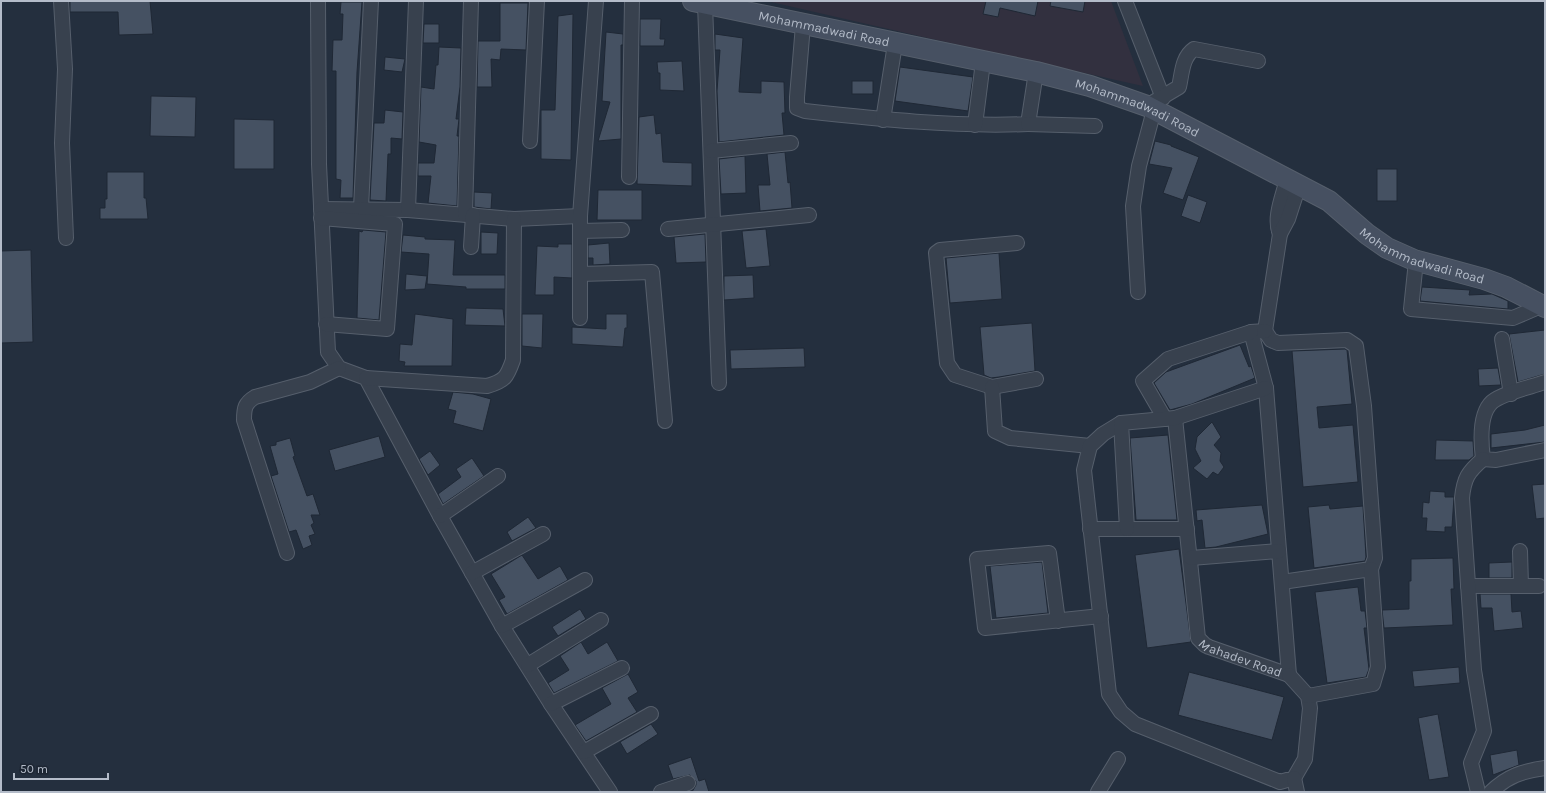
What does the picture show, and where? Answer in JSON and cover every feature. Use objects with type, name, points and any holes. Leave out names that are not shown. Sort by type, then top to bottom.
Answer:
[{"type":"main road","name":"Mohammadwadi Road","points":[[699,2],[895,44],[1036,72],[1155,104],[1329,201],[1367,234],[1387,248],[1416,261],[1484,279],[1506,287],[1543,307]]},
{"type":"street","points":[[61,1],[65,70],[62,143],[66,238]]},
{"type":"street","points":[[318,1],[321,213],[326,324],[328,352],[339,368],[366,378],[487,386],[500,382],[508,373],[512,360],[514,219]]},
{"type":"street","points":[[361,208],[371,1]]},
{"type":"street","points":[[408,210],[416,1]]},
{"type":"street","points":[[471,1],[469,214],[471,247]]},
{"type":"street","points":[[530,141],[537,1]]},
{"type":"street","points":[[580,318],[580,216],[596,1]]},
{"type":"street","points":[[629,178],[632,1]]},
{"type":"street","points":[[1125,1],[1155,104],[1139,166],[1133,206],[1138,292]]},
{"type":"street","points":[[699,2],[711,151],[719,383]]},
{"type":"street","points":[[803,24],[797,108],[805,111],[883,120],[975,125],[1028,124],[1095,126]]},
{"type":"street","points":[[883,120],[895,44]]},
{"type":"street","points":[[1155,104],[1179,87],[1184,59],[1188,53],[1194,49],[1258,61]]},
{"type":"street","points":[[975,125],[983,62]]},
{"type":"street","points":[[1028,124],[1036,72]]},
{"type":"street","points":[[711,151],[791,143]]},
{"type":"street","points":[[1293,182],[1288,219],[1280,234],[1265,331],[1271,340],[1278,343],[1347,340],[1356,346],[1364,406],[1375,550],[1375,558],[1371,569],[1378,668],[1373,684],[1308,696]]},
{"type":"street","points":[[321,213],[361,208],[469,214],[514,219],[580,216]]},
{"type":"street","points":[[321,213],[395,224],[387,329],[326,324]]},
{"type":"street","points":[[668,229],[809,215]]},
{"type":"street","points":[[580,231],[622,230]]},
{"type":"street","points":[[1017,243],[940,250],[936,253],[947,363],[955,375],[992,390],[1036,378]]},
{"type":"street","points":[[1416,261],[1411,308],[1513,318],[1543,307]]},
{"type":"street","points":[[580,274],[652,272],[664,421]]},
{"type":"street","name":"Mahadev Road","points":[[1251,332],[1266,388],[1289,675],[1228,655],[1201,642],[1198,638],[1191,558],[1170,419],[1143,381],[1168,359],[1251,332],[1265,331]]},
{"type":"street","points":[[1502,339],[1511,394]]},
{"type":"street","points":[[287,553],[244,420],[244,409],[248,401],[255,396],[310,382],[339,368]]},
{"type":"street","points":[[366,378],[440,516],[502,626],[528,665],[551,704],[610,792]]},
{"type":"street","points":[[1483,459],[1481,432],[1487,408],[1493,401],[1545,382]]},
{"type":"street","points":[[1266,388],[1170,419],[1121,423],[1103,434],[1090,446],[1084,470],[1109,694],[1121,712],[1135,724],[1280,782],[1294,778],[1306,759],[1310,708],[1308,696],[1289,675]]},
{"type":"street","points":[[992,390],[995,431],[1010,438],[1090,446]]},
{"type":"street","points":[[1121,423],[1127,529]]},
{"type":"street","points":[[1478,792],[1472,763],[1484,731],[1474,670],[1462,498],[1463,485],[1469,470],[1483,459],[1496,460],[1545,450]]},
{"type":"street","points":[[440,516],[498,476]]},
{"type":"street","points":[[1090,529],[1187,529]]},
{"type":"street","points":[[472,573],[542,534]]},
{"type":"street","points":[[1191,558],[1279,551]]},
{"type":"street","points":[[1520,551],[1521,586]]},
{"type":"street","points":[[1058,620],[1049,553],[977,559],[985,628],[1100,616]]},
{"type":"street","points":[[1282,582],[1358,573],[1371,569]]},
{"type":"street","points":[[502,626],[585,580]]},
{"type":"street","points":[[1468,586],[1539,586]]},
{"type":"street","points":[[528,665],[601,620]]},
{"type":"street","points":[[551,704],[622,668]]},
{"type":"street","points":[[584,752],[651,714]]},
{"type":"street","points":[[1098,792],[1118,759]]},
{"type":"street","points":[[1491,792],[1500,782],[1512,775],[1545,768]]},
{"type":"street","points":[[1294,778],[1297,792]]},
{"type":"street","points":[[661,792],[688,783]]},
{"type":"shaded area","points":[[767,1],[1111,1],[1143,86],[919,36]]},
{"type":"building","points":[[70,1],[150,1],[153,34],[119,35],[118,12],[70,12]]},
{"type":"building","points":[[986,1],[1038,1],[1035,16],[1000,8],[998,17],[983,14]]},
{"type":"building","points":[[1051,1],[1085,1],[1083,12],[1050,6]]},
{"type":"building","points":[[341,2],[362,2],[357,72],[353,198],[340,198],[341,180],[336,179],[336,71],[332,71],[333,40],[342,40],[343,14],[340,14]]},
{"type":"building","points":[[500,3],[528,3],[526,50],[501,49],[500,60],[491,59],[492,87],[477,87],[478,41],[500,41]]},
{"type":"building","points":[[573,14],[571,160],[541,159],[541,110],[555,110],[558,16]]},
{"type":"building","points":[[640,19],[661,19],[660,39],[665,39],[664,46],[640,46]]},
{"type":"building","points":[[424,24],[439,24],[439,43],[423,43]]},
{"type":"building","points":[[606,32],[623,34],[623,45],[621,45],[621,139],[598,141],[610,102],[602,101]]},
{"type":"building","points":[[715,34],[743,38],[739,92],[761,93],[761,81],[784,82],[785,113],[782,113],[784,135],[719,142],[717,91],[720,50],[715,50]]},
{"type":"building","points":[[439,47],[461,48],[460,87],[456,119],[459,119],[457,136],[459,136],[457,206],[428,203],[431,176],[418,176],[418,163],[434,163],[436,145],[419,142],[421,87],[434,89]]},
{"type":"building","points":[[385,57],[405,59],[402,72],[384,70]]},
{"type":"building","points":[[682,61],[684,91],[660,90],[660,73],[658,73],[657,62]]},
{"type":"building","points":[[900,67],[973,77],[968,111],[895,101]]},
{"type":"building","points":[[852,81],[873,81],[873,94],[852,94]]},
{"type":"building","points":[[151,96],[196,97],[195,137],[150,136]]},
{"type":"building","points":[[385,110],[403,112],[402,139],[391,138],[391,154],[388,154],[386,201],[370,200],[374,123],[384,123]]},
{"type":"building","points":[[654,115],[656,134],[661,133],[663,162],[692,163],[692,186],[637,184],[639,117]]},
{"type":"building","points":[[234,119],[274,120],[274,169],[234,169]]},
{"type":"building","points":[[1155,141],[1171,145],[1199,157],[1183,200],[1163,193],[1172,168],[1149,164]]},
{"type":"building","points":[[785,152],[788,183],[790,182],[792,208],[760,211],[758,185],[770,185],[767,154]]},
{"type":"building","points":[[745,156],[746,193],[721,194],[719,159]]},
{"type":"building","points":[[1377,169],[1397,169],[1397,201],[1377,201]]},
{"type":"building","points":[[107,172],[144,172],[144,198],[146,198],[148,219],[100,219],[100,208],[105,208],[105,199],[107,199]]},
{"type":"building","points":[[598,190],[642,190],[642,220],[597,220]]},
{"type":"building","points":[[474,192],[492,193],[491,209],[474,207]]},
{"type":"building","points":[[1188,195],[1207,202],[1200,223],[1181,216]]},
{"type":"building","points":[[766,229],[770,266],[746,268],[742,231]]},
{"type":"building","points":[[363,230],[386,232],[379,320],[357,318],[359,231],[362,232]]},
{"type":"building","points":[[481,232],[498,233],[497,254],[481,254]]},
{"type":"building","points":[[705,234],[706,262],[676,263],[674,237]]},
{"type":"building","points":[[403,235],[425,237],[425,239],[455,240],[453,275],[505,275],[505,289],[466,289],[466,287],[427,284],[429,254],[401,252]]},
{"type":"building","points":[[609,243],[610,264],[593,265],[593,258],[588,258],[588,245]]},
{"type":"building","points":[[558,244],[572,244],[572,278],[554,277],[554,295],[535,295],[537,246],[558,247]]},
{"type":"building","points":[[31,250],[33,342],[1,343],[1,251]]},
{"type":"building","points":[[999,253],[1002,299],[950,303],[946,258]]},
{"type":"building","points":[[406,274],[427,276],[425,289],[405,290]]},
{"type":"building","points":[[753,275],[754,298],[724,300],[724,276]]},
{"type":"building","points":[[1422,287],[1470,290],[1469,295],[1492,294],[1508,301],[1508,309],[1420,301]]},
{"type":"building","points":[[466,308],[503,309],[505,326],[465,325]]},
{"type":"building","points":[[415,314],[453,319],[452,366],[404,366],[405,362],[399,361],[400,344],[412,345]]},
{"type":"building","points":[[522,314],[543,314],[542,348],[522,346]]},
{"type":"building","points":[[606,314],[627,314],[627,328],[625,328],[623,347],[572,344],[572,327],[606,329]]},
{"type":"building","points":[[1032,323],[1035,371],[991,378],[984,375],[980,327]]},
{"type":"building","points":[[1545,330],[1545,374],[1518,382],[1509,334]]},
{"type":"building","points":[[1240,345],[1249,367],[1251,366],[1255,378],[1192,404],[1170,410],[1154,383],[1166,372]]},
{"type":"building","points":[[804,348],[805,367],[731,369],[730,350]]},
{"type":"building","points":[[1347,350],[1352,404],[1317,407],[1319,428],[1353,425],[1358,482],[1303,487],[1292,351]]},
{"type":"building","points":[[1498,368],[1501,385],[1479,386],[1478,369]]},
{"type":"building","points":[[453,392],[473,394],[491,399],[483,431],[453,423],[456,411],[448,409]]},
{"type":"building","points":[[1212,422],[1221,437],[1214,445],[1221,453],[1220,461],[1224,467],[1218,475],[1213,472],[1207,479],[1193,468],[1201,461],[1195,449],[1197,437]]},
{"type":"building","points":[[1545,425],[1545,442],[1491,448],[1491,434],[1525,430]]},
{"type":"building","points":[[1168,435],[1177,520],[1136,520],[1130,438]]},
{"type":"building","points":[[379,436],[385,457],[335,471],[329,450]]},
{"type":"building","points":[[290,438],[295,456],[293,457],[307,496],[313,494],[320,515],[311,515],[314,523],[311,525],[315,534],[309,536],[312,545],[303,549],[296,530],[289,532],[271,476],[278,474],[270,446],[276,445],[276,442]]},
{"type":"building","points":[[1436,440],[1473,441],[1474,456],[1469,460],[1435,460]]},
{"type":"building","points":[[430,451],[440,465],[428,475],[419,459]]},
{"type":"building","points":[[472,458],[484,476],[443,504],[438,494],[461,477],[456,469]]},
{"type":"building","points":[[1545,484],[1545,518],[1536,519],[1532,485]]},
{"type":"building","points":[[1430,491],[1445,492],[1445,497],[1454,497],[1452,527],[1445,527],[1445,532],[1426,531],[1427,518],[1422,518],[1423,502],[1429,503]]},
{"type":"building","points":[[1262,505],[1268,534],[1216,547],[1205,548],[1202,520],[1197,521],[1196,510]]},
{"type":"building","points":[[1329,505],[1330,509],[1363,506],[1365,561],[1314,568],[1308,507]]},
{"type":"building","points":[[528,517],[536,528],[512,541],[507,532]]},
{"type":"building","points":[[1179,549],[1191,642],[1147,648],[1135,555]]},
{"type":"building","points":[[522,555],[538,579],[560,566],[568,580],[507,614],[499,600],[505,597],[491,574]]},
{"type":"building","points":[[1453,558],[1454,589],[1451,589],[1453,625],[1384,628],[1382,610],[1409,609],[1411,559]]},
{"type":"building","points":[[1042,562],[1048,613],[996,618],[990,566]]},
{"type":"building","points":[[1512,562],[1512,578],[1489,578],[1489,563]]},
{"type":"building","points":[[1358,587],[1361,611],[1365,611],[1367,628],[1364,628],[1369,669],[1366,677],[1327,683],[1315,592]]},
{"type":"building","points":[[1480,594],[1511,594],[1512,612],[1521,611],[1523,628],[1494,631],[1492,608],[1481,608]]},
{"type":"building","points":[[580,609],[586,619],[558,636],[552,627]]},
{"type":"building","points":[[581,642],[588,654],[607,642],[618,661],[554,693],[548,683],[569,670],[560,656]]},
{"type":"building","points":[[1459,667],[1460,683],[1414,687],[1412,671]]},
{"type":"building","points":[[1189,672],[1284,697],[1272,740],[1178,715]]},
{"type":"building","points":[[628,674],[638,692],[628,698],[637,712],[586,741],[575,725],[611,704],[602,688]]},
{"type":"building","points":[[1438,714],[1449,777],[1429,780],[1418,718]]},
{"type":"building","points":[[651,724],[658,734],[627,754],[620,742]]},
{"type":"building","points":[[1517,750],[1519,765],[1493,775],[1490,755]]},
{"type":"building","points":[[691,757],[699,781],[705,779],[709,792],[692,792],[696,785],[696,781],[690,775],[673,779],[668,765]]}]
